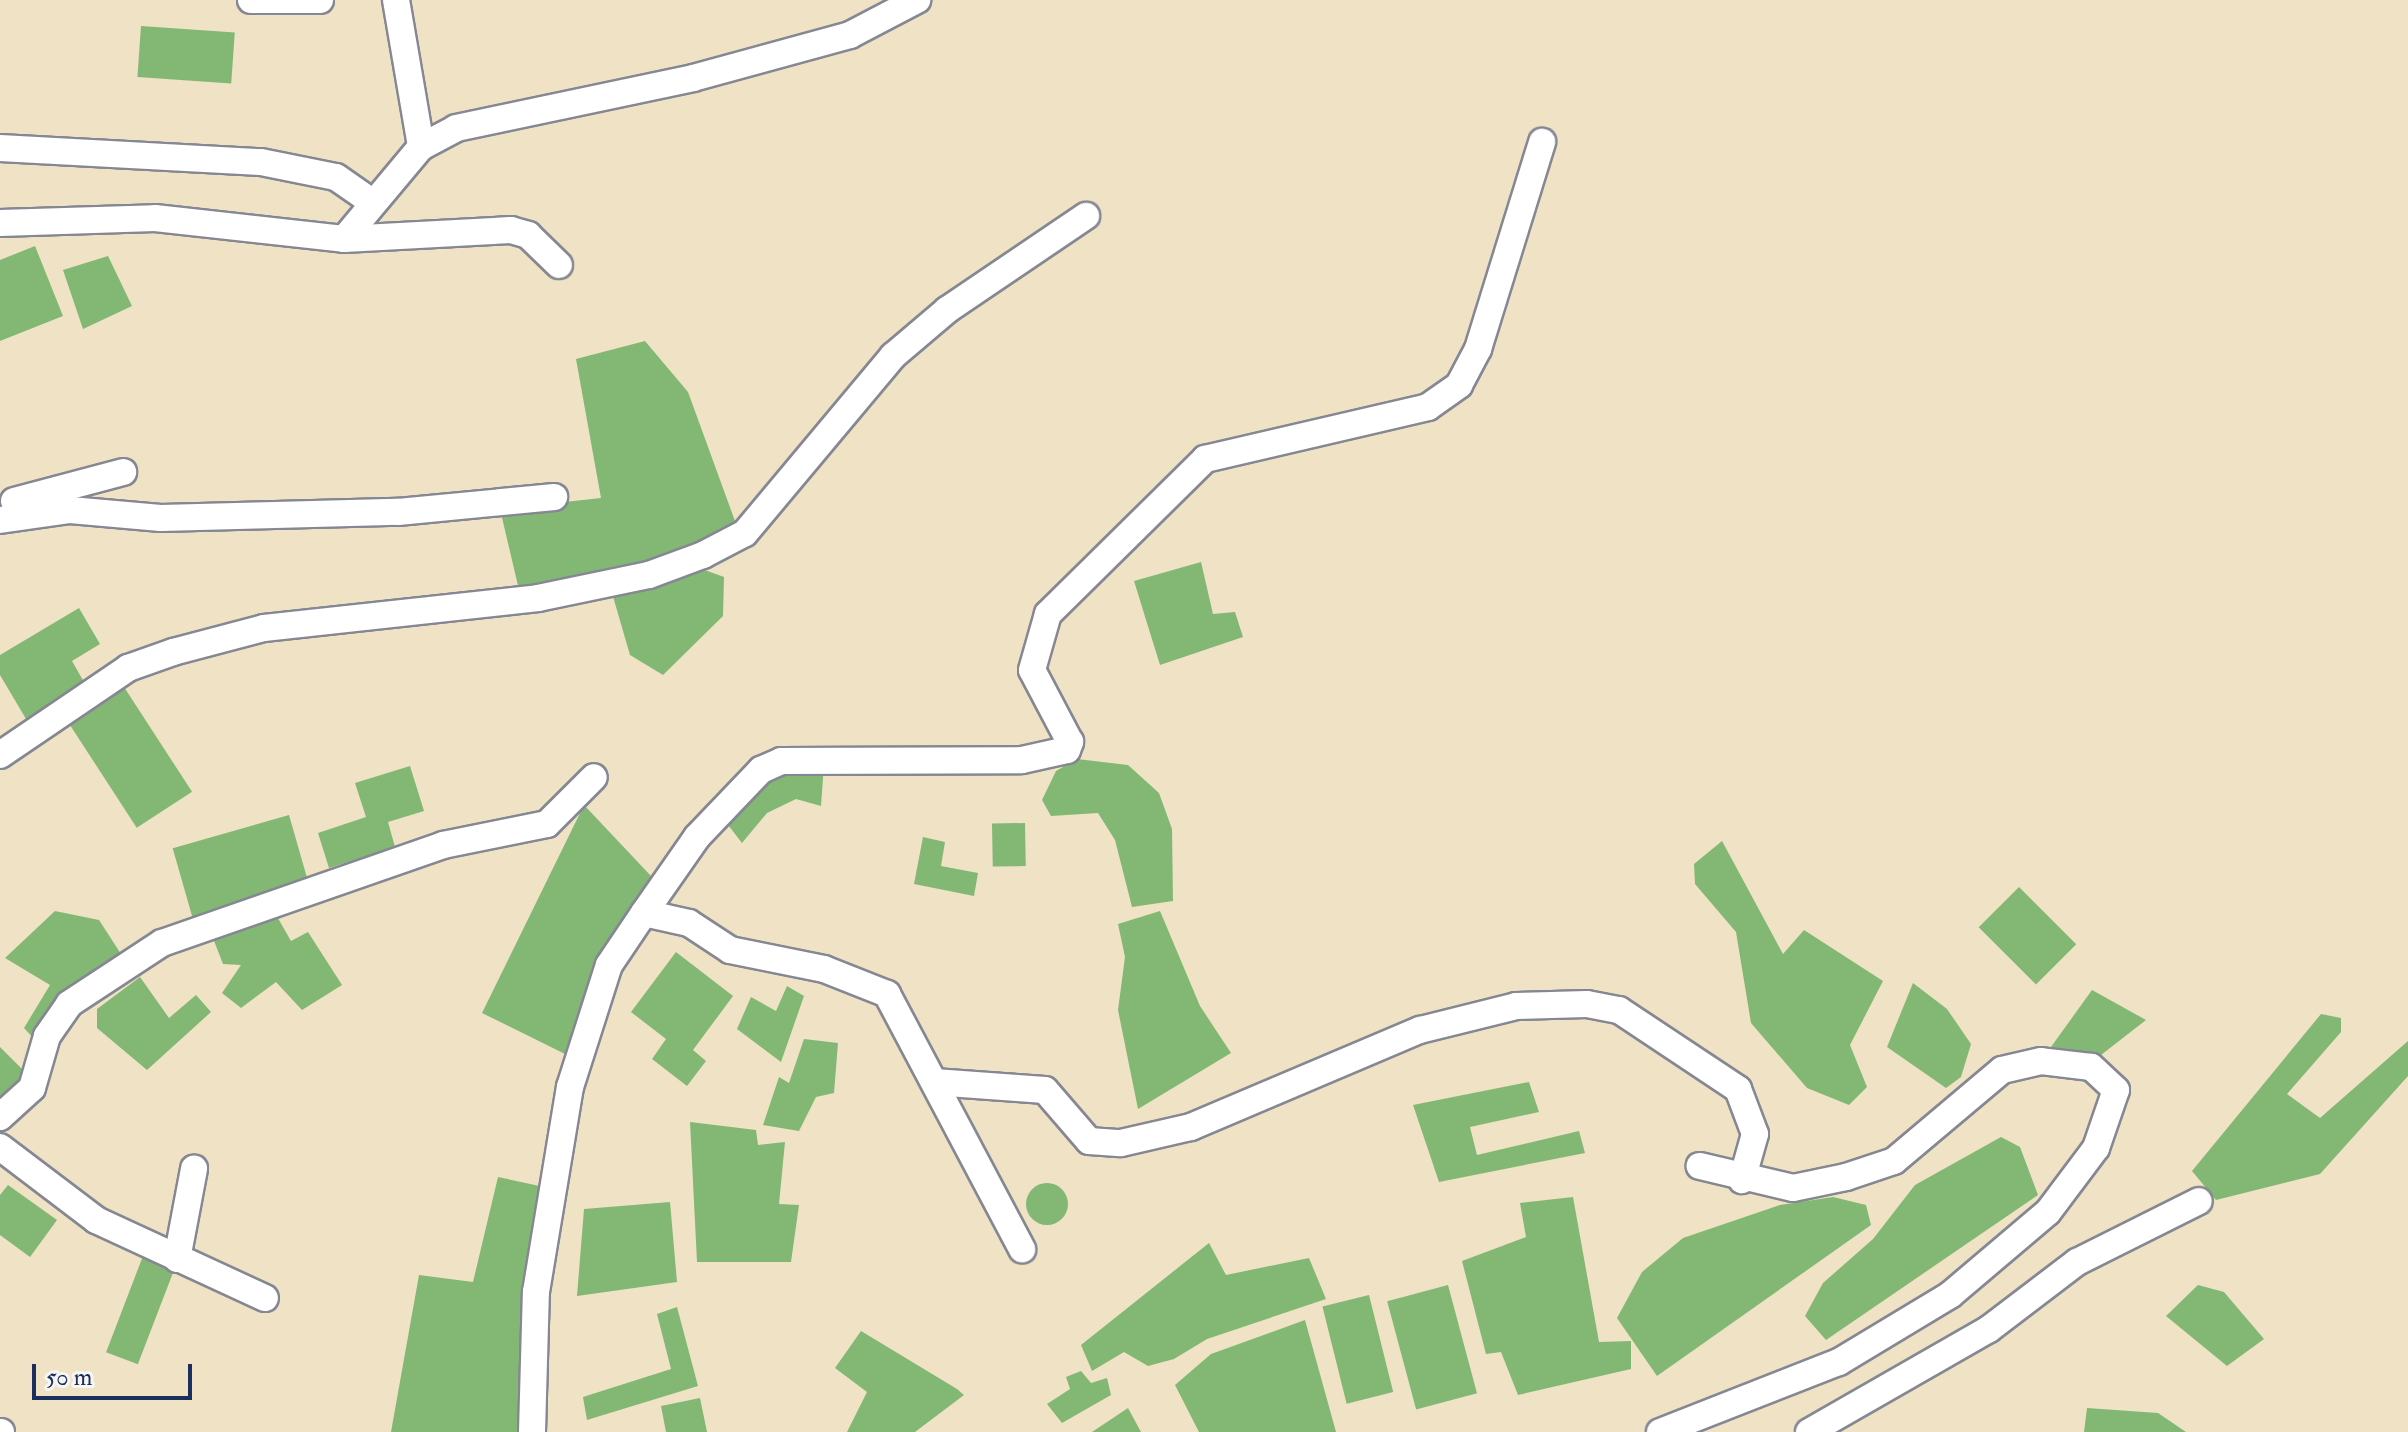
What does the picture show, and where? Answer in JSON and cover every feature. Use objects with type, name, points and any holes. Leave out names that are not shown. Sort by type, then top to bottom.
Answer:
[{"type":"street","points":[[251,0],[320,0]]},
{"type":"street","points":[[344,239],[421,147],[496,117],[693,78],[850,35],[917,0]]},
{"type":"street","points":[[391,2],[421,147]]},
{"type":"street","points":[[542,1432],[536,1292],[570,1087],[609,965],[697,837],[761,770],[781,761],[1022,760],[1067,750],[1070,742],[1032,670],[1048,614],[1205,459],[1428,407],[1459,385],[1478,349],[1542,142]]},
{"type":"street","points":[[0,148],[261,162],[336,177],[372,202]]},
{"type":"street","points":[[0,755],[128,668],[173,652],[264,628],[538,598],[649,575],[703,555],[745,533],[893,356],[947,310],[1086,216]]},
{"type":"street","points":[[0,223],[155,218],[344,239],[511,230],[528,235],[559,265]]},
{"type":"street","points":[[0,505],[123,472]]},
{"type":"street","points":[[0,520],[70,510],[161,518],[398,512],[554,497]]},
{"type":"street","points":[[0,1117],[32,1088],[47,1036],[69,1004],[162,943],[443,845],[547,824],[594,777]]},
{"type":"street","points":[[644,913],[689,923],[730,950],[824,969],[887,994],[1022,1249]]},
{"type":"street","points":[[934,1082],[1045,1090],[1089,1141],[1121,1143],[1191,1127],[1420,1030],[1516,1006],[1587,1004],[1619,1010],[1738,1089],[1755,1134],[1742,1180]]},
{"type":"street","points":[[1660,1432],[1839,1362],[1950,1295],[2048,1212],[2096,1148],[2116,1090],[2091,1067],[2041,1061],[2002,1070],[1894,1161],[1793,1188],[1742,1180],[1700,1166]]},
{"type":"street","points":[[0,1147],[96,1220],[265,1298]]},
{"type":"street","points":[[177,1259],[194,1169]]},
{"type":"street","points":[[1809,1432],[1989,1329],[2077,1262],[2199,1201]]},
{"type":"street","points":[[532,1432],[539,1405]]},
{"type":"green space","points":[[141,26],[235,33],[231,83],[137,77]]},
{"type":"green space","points":[[35,246],[63,316],[0,341],[0,260]]},
{"type":"green space","points":[[108,256],[132,306],[83,329],[63,270]]},
{"type":"green space","points":[[645,341],[688,392],[739,532],[697,551],[519,590],[500,509],[601,498],[576,359]]},
{"type":"green space","points":[[1201,562],[1213,614],[1235,612],[1243,637],[1160,665],[1134,581]]},
{"type":"green space","points":[[699,568],[724,577],[723,616],[663,675],[630,655],[612,593]]},
{"type":"green space","points":[[79,608],[100,644],[72,661],[88,689],[29,724],[0,675],[0,655]]},
{"type":"green space","points":[[124,687],[192,792],[137,828],[69,723]]},
{"type":"green space","points":[[1077,759],[1128,765],[1159,793],[1172,829],[1173,901],[1132,907],[1115,840],[1098,813],[1051,816],[1042,800],[1056,771]]},
{"type":"green space","points":[[824,764],[821,806],[796,799],[767,813],[742,843],[725,821],[768,776]]},
{"type":"green space","points":[[410,766],[424,811],[388,822],[395,847],[329,868],[318,833],[366,817],[355,783]]},
{"type":"green space","points":[[584,805],[651,876],[611,939],[567,1055],[482,1013]]},
{"type":"green space","points":[[289,815],[310,888],[194,921],[173,848]]},
{"type":"green space","points":[[1025,823],[1026,866],[993,867],[992,824]]},
{"type":"green space","points":[[923,837],[945,842],[941,866],[978,873],[974,896],[914,884]]},
{"type":"green space","points":[[1722,841],[1783,954],[1804,930],[1883,981],[1850,1045],[1867,1087],[1849,1105],[1807,1088],[1751,1023],[1736,932],[1695,884],[1694,864]]},
{"type":"green space","points":[[2019,887],[2076,944],[2036,985],[1979,927]]},
{"type":"green space","points":[[55,911],[99,920],[123,957],[36,1041],[24,1028],[50,985],[5,958]]},
{"type":"green space","points":[[1160,911],[1200,1006],[1231,1053],[1138,1109],[1118,1010],[1125,957],[1118,924]]},
{"type":"green space","points":[[275,913],[291,941],[308,932],[342,985],[302,1010],[276,982],[241,1008],[222,993],[241,965],[223,964],[211,933]]},
{"type":"green space","points":[[676,952],[733,996],[693,1050],[706,1061],[687,1086],[652,1059],[666,1039],[631,1012]]},
{"type":"green space","points":[[140,977],[169,1018],[196,995],[211,1012],[147,1070],[97,1028],[97,1009]]},
{"type":"green space","points":[[1913,983],[1947,1009],[1971,1044],[1961,1077],[1946,1088],[1887,1047]]},
{"type":"green space","points":[[787,986],[804,996],[781,1062],[737,1029],[751,997],[776,1011]]},
{"type":"green space","points":[[2092,990],[2146,1020],[2101,1055],[2051,1047]]},
{"type":"green space","points":[[2321,1014],[2341,1018],[2341,1032],[2287,1094],[2320,1118],[2408,1041],[2408,1076],[2320,1174],[2216,1200],[2192,1171]]},
{"type":"green space","points":[[804,1039],[838,1043],[834,1093],[816,1097],[799,1131],[763,1125],[779,1077],[789,1083]]},
{"type":"green space","points":[[0,1047],[31,1078],[0,1101]]},
{"type":"green space","points":[[1529,1082],[1539,1112],[1470,1127],[1477,1155],[1579,1131],[1585,1153],[1439,1182],[1413,1105]]},
{"type":"green space","points":[[690,1122],[756,1130],[758,1145],[785,1142],[779,1204],[799,1205],[791,1262],[697,1262]]},
{"type":"green space","points":[[2001,1137],[2020,1147],[2038,1195],[1826,1340],[1805,1316],[1823,1283],[1873,1239],[1915,1185]]},
{"type":"green space","points":[[498,1177],[549,1188],[522,1432],[391,1432],[419,1275],[473,1282]]},
{"type":"green space","points":[[1047,1183],[1062,1189],[1068,1204],[1062,1219],[1047,1225],[1032,1219],[1026,1204],[1032,1189]]},
{"type":"green space","points":[[8,1185],[57,1220],[30,1257],[0,1235],[0,1195]]},
{"type":"green space","points":[[1573,1197],[1599,1342],[1631,1341],[1631,1369],[1518,1395],[1501,1352],[1486,1354],[1462,1261],[1526,1237],[1520,1203]]},
{"type":"green space","points":[[1833,1197],[1866,1205],[1871,1225],[1657,1376],[1617,1318],[1642,1272],[1683,1238],[1780,1205]]},
{"type":"green space","points":[[670,1202],[677,1282],[577,1296],[584,1209]]},
{"type":"green space","points":[[1209,1243],[1226,1275],[1309,1258],[1326,1299],[1207,1339],[1174,1359],[1148,1366],[1124,1352],[1092,1371],[1081,1345]]},
{"type":"green space","points":[[143,1256],[175,1268],[138,1364],[106,1352]]},
{"type":"green space","points":[[1448,1285],[1477,1393],[1416,1409],[1387,1301]]},
{"type":"green space","points":[[2198,1285],[2224,1292],[2264,1339],[2227,1366],[2166,1316]]},
{"type":"green space","points":[[1369,1295],[1393,1392],[1347,1404],[1322,1307]]},
{"type":"green space","points":[[677,1307],[698,1386],[587,1420],[583,1397],[671,1369],[657,1314]]},
{"type":"green space","points":[[1305,1320],[1336,1432],[1199,1432],[1175,1385],[1211,1354]]},
{"type":"green space","points":[[861,1331],[964,1395],[915,1432],[847,1432],[867,1392],[835,1368]]},
{"type":"green space","points":[[1081,1371],[1091,1383],[1107,1378],[1111,1395],[1062,1423],[1047,1404],[1070,1389],[1066,1377]]},
{"type":"green space","points":[[700,1398],[707,1432],[666,1432],[661,1406]]},
{"type":"green space","points":[[1128,1408],[1141,1432],[1092,1432]]},
{"type":"green space","points":[[2087,1408],[2158,1413],[2186,1432],[2084,1432]]}]
